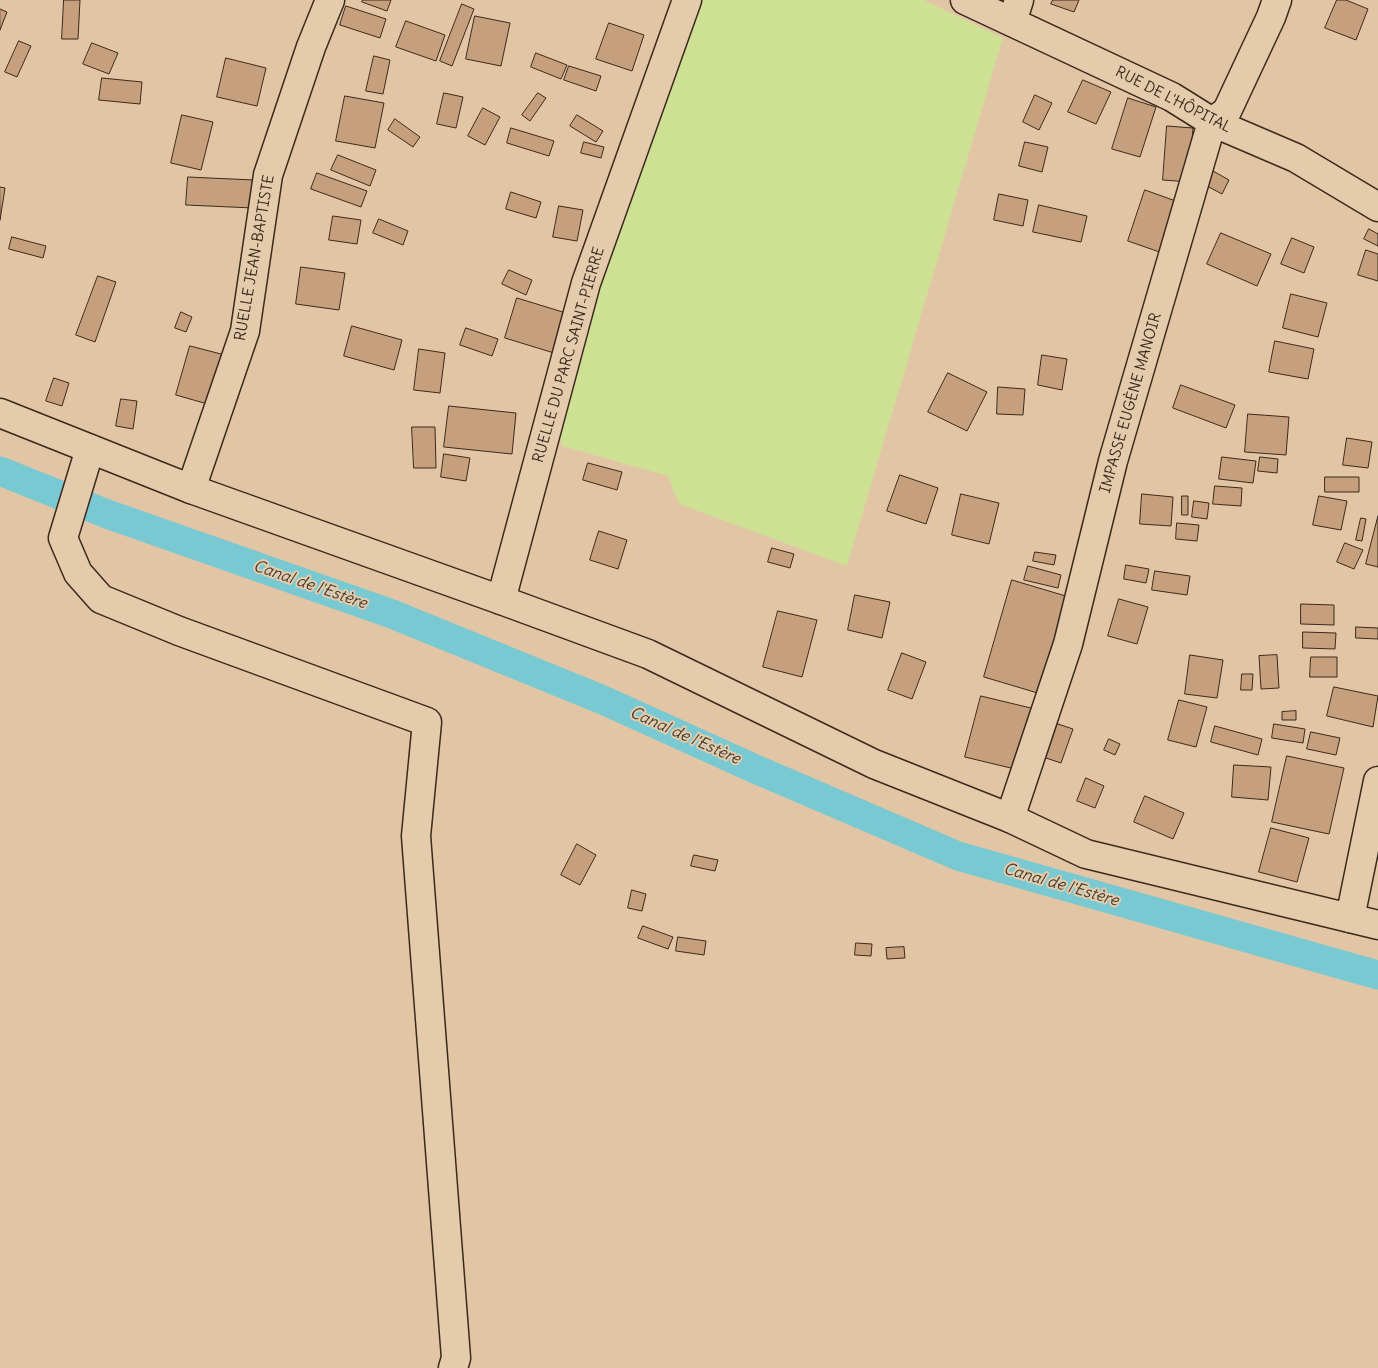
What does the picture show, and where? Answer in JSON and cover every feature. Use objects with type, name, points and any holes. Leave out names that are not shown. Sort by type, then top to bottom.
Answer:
[{"type":"street","name":"RUELLE JEAN-BAPTISTE","points":[[191,489],[245,331],[268,175],[310,47],[330,0]]},
{"type":"street","name":"RUELLE DU PARC SAINT-PIERRE","points":[[501,600],[586,283],[687,0]]},
{"type":"street","name":"RUE DE L'HÔPITAL","points":[[965,0],[1016,11],[1172,97],[1212,122],[1296,158],[1378,207]]},
{"type":"street","points":[[1212,122],[1227,111],[1271,17],[1277,0]]},
{"type":"street","name":"IMPASSE EUGÈNE MANOIR","points":[[1010,818],[1068,644],[1112,461],[1212,122]]},
{"type":"street","points":[[0,413],[191,489],[648,654],[874,764],[1010,818],[1086,854],[1378,925]]},
{"type":"street","points":[[90,449],[63,538],[78,573],[101,599],[179,631],[427,722],[416,836],[456,1358],[453,1368]]},
{"type":"street","points":[[1350,918],[1378,781]]},
{"type":"green space","points":[[696,0],[924,0],[1003,38],[847,566],[679,504],[668,476],[562,446],[555,414]]},
{"type":"building","points":[[64,0],[80,0],[78,39],[62,39]]},
{"type":"building","points":[[363,0],[391,0],[387,11],[362,2]]},
{"type":"building","points":[[1053,0],[1079,0],[1074,12],[1051,4]]},
{"type":"building","points":[[1337,0],[1346,0],[1368,9],[1356,40],[1325,28]]},
{"type":"building","points":[[462,4],[474,9],[452,66],[440,61]]},
{"type":"building","points":[[346,6],[386,19],[380,38],[340,25]]},
{"type":"building","points":[[0,9],[7,12],[0,30]]},
{"type":"building","points":[[475,16],[510,23],[501,66],[466,59]]},
{"type":"building","points":[[406,21],[445,35],[436,61],[396,47]]},
{"type":"building","points":[[609,23],[644,35],[632,71],[596,59]]},
{"type":"building","points":[[19,41],[31,46],[17,77],[5,72]]},
{"type":"building","points":[[92,43],[118,53],[109,74],[83,64]]},
{"type":"building","points":[[536,53],[567,65],[561,79],[531,67]]},
{"type":"building","points":[[374,56],[390,60],[383,94],[366,91]]},
{"type":"building","points":[[226,58],[266,68],[257,106],[217,97]]},
{"type":"building","points":[[569,66],[601,76],[596,91],[564,80]]},
{"type":"building","points":[[102,78],[142,82],[140,104],[99,100]]},
{"type":"building","points":[[1083,80],[1111,92],[1096,124],[1068,112]]},
{"type":"building","points":[[444,93],[463,97],[456,128],[437,124]]},
{"type":"building","points":[[538,93],[546,98],[530,121],[522,115]]},
{"type":"building","points":[[1035,95],[1052,103],[1039,130],[1023,122]]},
{"type":"building","points":[[345,96],[384,103],[375,148],[336,141]]},
{"type":"building","points":[[1128,98],[1156,107],[1140,157],[1112,149]]},
{"type":"building","points":[[483,108],[500,117],[485,145],[468,136]]},
{"type":"building","points":[[182,115],[213,122],[201,170],[171,163]]},
{"type":"building","points":[[577,115],[603,131],[596,142],[570,126]]},
{"type":"building","points":[[395,119],[420,137],[413,147],[388,130]]},
{"type":"building","points":[[1167,126],[1193,128],[1189,182],[1163,180]]},
{"type":"building","points":[[511,128],[554,141],[549,156],[507,143]]},
{"type":"building","points":[[584,142],[604,147],[601,158],[581,153]]},
{"type":"building","points":[[1025,142],[1048,147],[1042,172],[1019,166]]},
{"type":"building","points":[[338,155],[376,170],[370,186],[331,170]]},
{"type":"building","points":[[1213,171],[1229,180],[1222,194],[1205,185]]},
{"type":"building","points":[[317,173],[367,191],[361,207],[311,189]]},
{"type":"building","points":[[188,177],[254,180],[253,208],[186,205]]},
{"type":"building","points":[[0,187],[5,188],[0,220]]},
{"type":"building","points":[[1145,190],[1184,204],[1168,255],[1128,241]]},
{"type":"building","points":[[511,192],[541,202],[536,218],[506,209]]},
{"type":"building","points":[[999,194],[1028,200],[1023,226],[994,220]]},
{"type":"building","points":[[1039,205],[1087,216],[1081,242],[1033,232]]},
{"type":"building","points":[[559,206],[583,210],[577,241],[553,237]]},
{"type":"building","points":[[333,216],[361,220],[357,244],[329,240]]},
{"type":"building","points":[[379,219],[408,231],[403,245],[373,233]]},
{"type":"building","points":[[1369,229],[1378,234],[1378,246],[1364,239]]},
{"type":"building","points":[[1221,233],[1271,254],[1257,286],[1207,264]]},
{"type":"building","points":[[12,237],[46,246],[43,258],[9,249]]},
{"type":"building","points":[[1292,238],[1314,247],[1304,273],[1281,264]]},
{"type":"building","points":[[1366,250],[1378,254],[1378,281],[1358,275]]},
{"type":"building","points":[[301,267],[345,273],[339,310],[296,304]]},
{"type":"building","points":[[509,270],[532,280],[526,295],[502,284]]},
{"type":"building","points":[[98,276],[116,282],[95,342],[76,335]]},
{"type":"building","points":[[1291,294],[1327,303],[1318,337],[1283,328]]},
{"type":"building","points":[[517,298],[566,313],[554,353],[505,338]]},
{"type":"building","points":[[181,312],[192,317],[186,332],[175,328]]},
{"type":"building","points":[[352,326],[402,340],[394,370],[344,356]]},
{"type":"building","points":[[466,328],[498,339],[492,356],[460,345]]},
{"type":"building","points":[[1275,341],[1314,349],[1308,379],[1269,372]]},
{"type":"building","points":[[190,346],[225,355],[211,405],[176,395]]},
{"type":"building","points":[[419,349],[445,353],[440,393],[414,390]]},
{"type":"building","points":[[1042,355],[1067,359],[1062,390],[1038,385]]},
{"type":"building","points":[[948,373],[987,392],[967,431],[928,412]]},
{"type":"building","points":[[54,378],[69,383],[62,406],[46,401]]},
{"type":"building","points":[[1181,385],[1235,405],[1226,428],[1173,408]]},
{"type":"building","points":[[998,387],[1025,389],[1023,415],[997,414]]},
{"type":"building","points":[[121,399],[137,401],[133,429],[116,426]]},
{"type":"building","points":[[449,406],[516,413],[512,454],[444,447]]},
{"type":"building","points":[[1248,414],[1289,417],[1286,455],[1245,452]]},
{"type":"building","points":[[412,427],[435,427],[436,468],[414,468]]},
{"type":"building","points":[[1347,438],[1372,442],[1368,468],[1343,465]]},
{"type":"building","points":[[444,454],[470,458],[466,481],[441,477]]},
{"type":"building","points":[[1222,457],[1256,461],[1253,483],[1219,479]]},
{"type":"building","points":[[1260,457],[1278,459],[1277,473],[1258,471]]},
{"type":"building","points":[[588,463],[622,472],[617,490],[583,480]]},
{"type":"building","points":[[900,475],[938,488],[926,524],[887,511]]},
{"type":"building","points":[[1325,477],[1359,477],[1359,492],[1325,492]]},
{"type":"building","points":[[1215,486],[1242,488],[1241,506],[1213,504]]},
{"type":"building","points":[[961,494],[999,503],[989,544],[952,535]]},
{"type":"building","points":[[1142,494],[1173,497],[1171,526],[1140,524]]},
{"type":"building","points":[[1182,496],[1188,496],[1188,515],[1182,515]]},
{"type":"building","points":[[1319,496],[1347,501],[1341,530],[1313,525]]},
{"type":"building","points":[[1194,501],[1209,503],[1207,519],[1192,517]]},
{"type":"building","points":[[1378,516],[1378,567],[1366,564]]},
{"type":"building","points":[[1361,518],[1366,519],[1362,541],[1356,540]]},
{"type":"building","points":[[1177,523],[1199,525],[1197,541],[1176,539]]},
{"type":"building","points":[[599,531],[627,540],[618,569],[590,560]]},
{"type":"building","points":[[1345,543],[1363,550],[1354,569],[1337,562]]},
{"type":"building","points":[[772,548],[794,554],[790,568],[768,562]]},
{"type":"building","points":[[1035,552],[1056,555],[1054,565],[1033,561]]},
{"type":"building","points":[[1126,565],[1149,569],[1146,583],[1124,579]]},
{"type":"building","points":[[1028,566],[1061,575],[1058,588],[1024,580]]},
{"type":"building","points":[[1155,571],[1190,576],[1187,595],[1152,590]]},
{"type":"building","points":[[1012,580],[1069,597],[1041,694],[984,677]]},
{"type":"building","points":[[855,595],[890,602],[882,638],[848,630]]},
{"type":"building","points":[[1119,599],[1148,607],[1137,644],[1108,636]]},
{"type":"building","points":[[1301,604],[1334,605],[1334,625],[1301,624]]},
{"type":"building","points":[[778,611],[817,620],[802,677],[763,667]]},
{"type":"building","points":[[1356,627],[1378,628],[1378,639],[1356,638]]},
{"type":"building","points":[[1303,632],[1336,633],[1335,649],[1303,648]]},
{"type":"building","points":[[902,653],[926,662],[912,699],[888,690]]},
{"type":"building","points":[[1190,655],[1223,660],[1217,698],[1185,694]]},
{"type":"building","points":[[1277,655],[1279,688],[1261,689],[1259,656]]},
{"type":"building","points":[[1311,657],[1337,657],[1337,677],[1310,677]]},
{"type":"building","points":[[1242,674],[1253,674],[1252,690],[1241,690]]},
{"type":"building","points":[[1334,687],[1378,696],[1373,727],[1327,716]]},
{"type":"building","points":[[981,696],[1035,709],[1019,770],[965,757]]},
{"type":"building","points":[[1179,700],[1207,707],[1196,747],[1168,740]]},
{"type":"building","points":[[1296,711],[1296,720],[1282,720],[1282,712]]},
{"type":"building","points":[[1055,723],[1073,729],[1061,763],[1043,757]]},
{"type":"building","points":[[1274,724],[1305,729],[1303,743],[1272,738]]},
{"type":"building","points":[[1215,726],[1262,739],[1258,755],[1211,742]]},
{"type":"building","points":[[1311,732],[1340,738],[1336,755],[1307,749]]},
{"type":"building","points":[[1109,739],[1120,744],[1115,755],[1104,750]]},
{"type":"building","points":[[1287,756],[1344,768],[1329,834],[1272,822]]},
{"type":"building","points":[[1234,765],[1271,767],[1268,800],[1232,797]]},
{"type":"building","points":[[1086,778],[1104,786],[1095,808],[1077,801]]},
{"type":"building","points":[[1145,796],[1184,813],[1173,839],[1134,822]]},
{"type":"building","points":[[1271,828],[1309,838],[1297,882],[1259,872]]},
{"type":"building","points":[[577,844],[596,855],[580,885],[561,875]]},
{"type":"building","points":[[694,855],[718,860],[715,871],[691,866]]},
{"type":"building","points":[[632,890],[646,894],[642,911],[628,908]]},
{"type":"building","points":[[643,926],[673,937],[668,949],[638,938]]},
{"type":"building","points":[[678,937],[706,941],[704,955],[676,951]]},
{"type":"building","points":[[856,943],[872,944],[871,956],[855,955]]},
{"type":"building","points":[[904,947],[905,958],[887,959],[886,948]]},
{"type":"waterway","name":"Canal de l'Estère","points":[[0,471],[107,514],[392,614],[603,700],[753,768],[958,856],[1378,975]]}]
